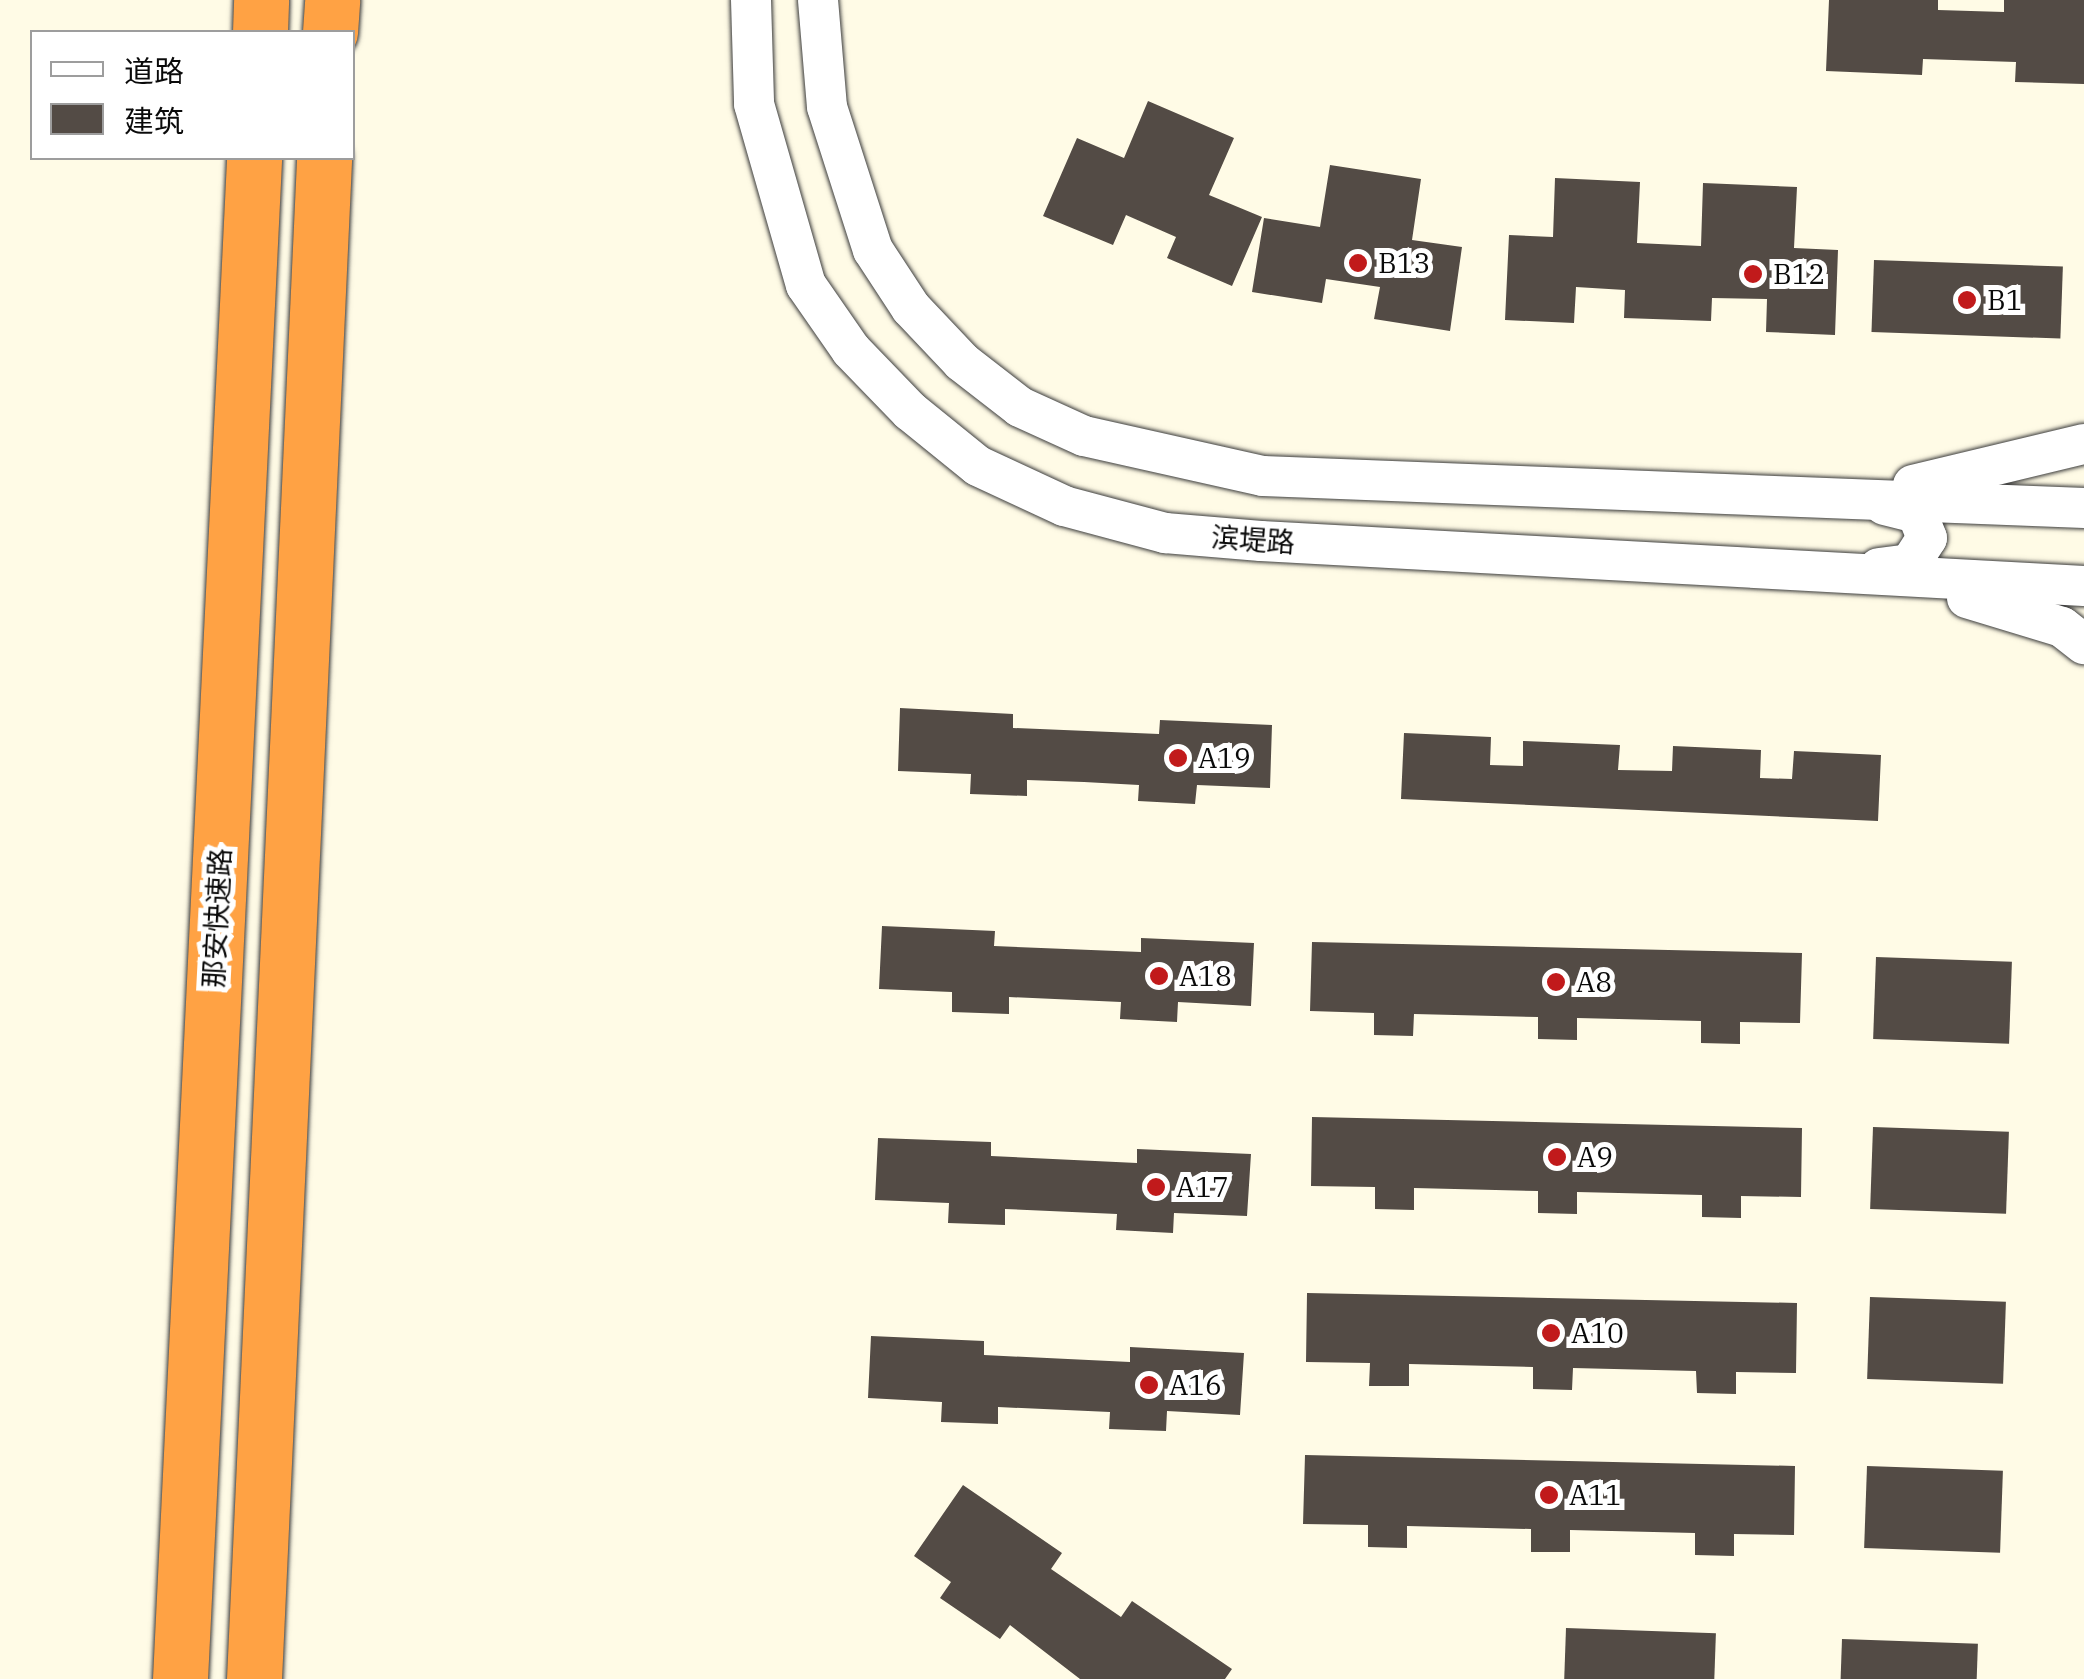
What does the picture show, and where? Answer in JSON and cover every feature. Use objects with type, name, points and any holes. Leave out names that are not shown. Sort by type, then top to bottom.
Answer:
[{"type":"highway","points":[[260,30],[261,0]]},
{"type":"highway","points":[[330,30],[332,0]]},
{"type":"highway","name":"那安快速路","points":[[180,1679],[254,160]]},
{"type":"highway","points":[[254,1679],[324,160]]},
{"type":"street","name":"滨堤路","points":[[750,0],[754,104],[806,284],[850,350],[978,466],[1064,506],[1165,533],[2084,586]]},
{"type":"street","points":[[818,0],[828,107],[873,250],[912,308],[962,362],[1020,406],[1103,441],[1263,476],[2084,508]]},
{"type":"street","points":[[1826,498],[1958,478],[2084,444]]},
{"type":"street","points":[[1821,571],[1910,564],[1928,538],[1910,507],[1826,498]]},
{"type":"street","points":[[1821,571],[2002,604],[2084,644]]},
{"type":"building","points":[[1829,0],[1938,0],[1938,10],[2004,12],[2004,0],[2084,0],[2084,84],[2015,82],[2016,62],[1923,59],[1922,75],[1826,71]]},
{"type":"building","points":[[1148,101],[1234,138],[1209,195],[1262,217],[1232,286],[1167,258],[1176,237],[1126,215],[1113,245],[1043,216],[1077,138],[1124,158]]},
{"type":"building","name":"B13","points":[[1330,165],[1421,179],[1412,240],[1462,247],[1450,331],[1374,319],[1380,287],[1326,279],[1322,303],[1252,292],[1264,218],[1320,227]]},
{"type":"building","points":[[1555,178],[1640,182],[1637,243],[1701,246],[1703,183],[1797,187],[1794,248],[1838,250],[1835,335],[1766,332],[1767,299],[1712,298],[1711,321],[1624,318],[1625,290],[1576,287],[1574,323],[1505,320],[1509,235],[1553,237]]},
{"type":"building","name":"B1","points":[[1874,260],[2063,267],[2060,339],[1871,332]]},
{"type":"building","points":[[900,708],[1013,714],[1013,728],[1159,734],[1160,720],[1272,725],[1270,788],[1197,785],[1195,804],[1138,801],[1139,785],[1084,782],[1027,780],[1027,796],[970,794],[971,774],[898,771]]},
{"type":"building","points":[[1404,733],[1491,737],[1490,765],[1523,766],[1523,741],[1620,745],[1618,770],[1672,771],[1673,746],[1761,750],[1760,778],[1792,779],[1794,751],[1881,755],[1878,821],[1401,799]]},
{"type":"building","points":[[882,926],[995,931],[994,946],[1141,952],[1141,938],[1254,943],[1251,1006],[1178,1002],[1177,1022],[1120,1019],[1121,1002],[1009,997],[1009,1014],[952,1012],[952,992],[879,989]]},
{"type":"building","points":[[1312,942],[1802,953],[1800,1023],[1740,1022],[1740,1044],[1701,1043],[1701,1021],[1577,1018],[1577,1040],[1538,1039],[1538,1017],[1414,1014],[1413,1036],[1374,1035],[1374,1013],[1310,1011]]},
{"type":"building","points":[[1876,957],[2012,962],[2009,1044],[1873,1039]]},
{"type":"building","points":[[1312,1117],[1802,1128],[1801,1197],[1741,1196],[1741,1218],[1702,1217],[1702,1195],[1577,1192],[1577,1214],[1538,1213],[1538,1191],[1414,1188],[1414,1210],[1375,1209],[1375,1187],[1311,1186]]},
{"type":"building","points":[[1873,1127],[2009,1132],[2006,1214],[1870,1209]]},
{"type":"building","points":[[878,1138],[991,1142],[991,1156],[1137,1163],[1137,1149],[1251,1154],[1247,1216],[1174,1213],[1173,1233],[1116,1230],[1117,1214],[1005,1209],[1005,1225],[948,1223],[949,1203],[875,1200]]},
{"type":"building","points":[[1307,1293],[1797,1303],[1796,1373],[1736,1372],[1736,1394],[1697,1393],[1696,1371],[1573,1368],[1572,1390],[1533,1389],[1533,1367],[1409,1364],[1409,1386],[1369,1386],[1370,1363],[1306,1362]]},
{"type":"building","points":[[1870,1297],[2006,1302],[2003,1384],[1867,1379]]},
{"type":"building","points":[[871,1336],[984,1341],[984,1355],[1130,1362],[1130,1347],[1244,1353],[1240,1415],[1167,1411],[1166,1431],[1109,1429],[1110,1412],[998,1407],[998,1424],[941,1422],[942,1402],[868,1398]]},
{"type":"building","points":[[1305,1455],[1795,1466],[1794,1535],[1734,1534],[1734,1556],[1695,1555],[1695,1533],[1570,1530],[1570,1552],[1531,1552],[1531,1529],[1407,1526],[1407,1548],[1368,1547],[1368,1525],[1303,1524]]},
{"type":"building","points":[[1867,1466],[2003,1471],[2000,1553],[1864,1548]]},
{"type":"building","points":[[963,1485],[1062,1553],[1051,1569],[1121,1617],[1132,1601],[1232,1669],[1225,1679],[1080,1679],[1010,1625],[1000,1639],[940,1598],[951,1582],[914,1556]]},
{"type":"building","points":[[1566,1628],[1716,1633],[1714,1679],[1564,1679]]},
{"type":"building","points":[[1842,1639],[1978,1644],[1977,1679],[1841,1679]]},
{"type":"place","name":"B13","points":[[1358,263]]},
{"type":"place","name":"B12","points":[[1753,274]]},
{"type":"place","name":"B1","points":[[1967,300]]},
{"type":"place","name":"A19","points":[[1178,758]]},
{"type":"place","name":"A18","points":[[1159,976]]},
{"type":"place","name":"A8","points":[[1556,982]]},
{"type":"place","name":"A9","points":[[1557,1157]]},
{"type":"place","name":"A17","points":[[1156,1187]]},
{"type":"place","name":"A10","points":[[1551,1333]]},
{"type":"place","name":"A16","points":[[1149,1385]]},
{"type":"place","name":"A11","points":[[1549,1495]]}]
